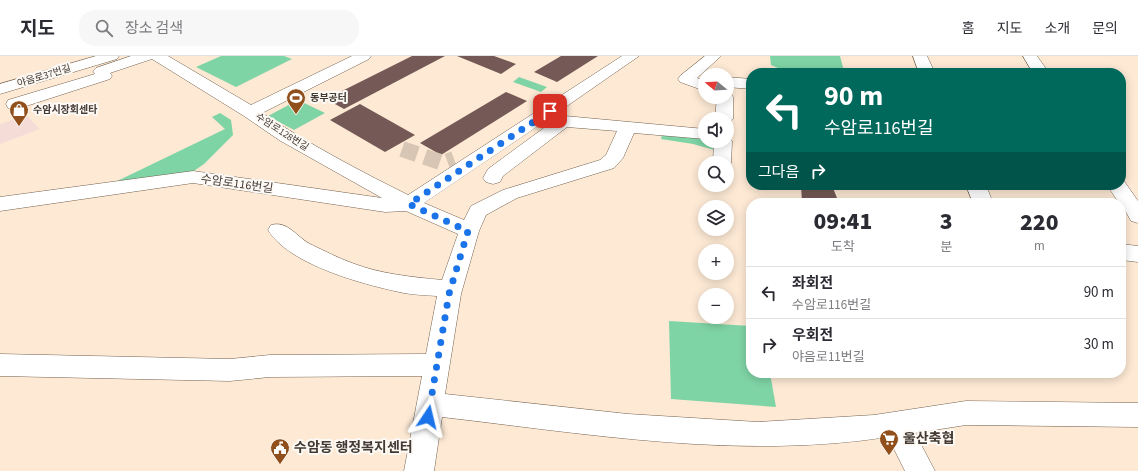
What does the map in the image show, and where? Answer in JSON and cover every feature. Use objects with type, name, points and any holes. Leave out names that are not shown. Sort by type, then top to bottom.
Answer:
[{"type":"street","name":"야음로37번길","points":[[4,96],[112,56]]},
{"type":"street","points":[[4,96],[104,76],[101,72],[146,56]]},
{"type":"street","name":"수암로128번길","points":[[157,56],[250,112],[285,136],[409,204]]},
{"type":"street","points":[[250,112],[364,56]]},
{"type":"street","points":[[409,204],[632,56]]},
{"type":"street","points":[[920,56],[925,68]]},
{"type":"street","points":[[1030,56],[1038,68]]},
{"type":"street","points":[[707,68],[721,61]]},
{"type":"street","points":[[698,73],[686,79],[698,83]]},
{"type":"street","points":[[734,83],[746,84]]},
{"type":"street","points":[[0,115],[18,109],[4,96]]},
{"type":"street","points":[[537,119],[698,133]]},
{"type":"street","points":[[493,178],[495,173],[563,122]]},
{"type":"street","points":[[419,471],[451,289],[468,231],[478,211],[510,194],[607,164],[614,158],[627,128]]},
{"type":"street","name":"수암로116번길","points":[[0,204],[193,177],[385,205],[409,204],[468,231]]},
{"type":"street","points":[[1126,198],[1138,216]]},
{"type":"street","points":[[278,230],[295,246],[347,270],[405,285],[451,289]]},
{"type":"street","points":[[1126,253],[1138,254]]},
{"type":"street","points":[[0,365],[230,370],[270,366],[437,365]]},
{"type":"street","points":[[431,404],[628,426],[758,435],[874,427],[966,413],[1138,415]]},
{"type":"street","points":[[896,424],[920,471]]},
{"type":"shaded area","name":"수암시장회센타","points":[[26,115],[40,129],[0,144],[0,124]]},
{"type":"green space","points":[[221,56],[284,56],[292,59],[236,87],[196,67]]},
{"type":"green space","points":[[770,56],[840,56],[843,68],[778,68],[771,65]]},
{"type":"green space","points":[[519,77],[547,87],[541,92],[513,82]]},
{"type":"green space","name":"동부공터","points":[[298,100],[325,113],[294,130],[268,116]]},
{"type":"green space","points":[[220,113],[231,120],[233,135],[204,164],[191,173],[111,184],[225,129],[212,117]]},
{"type":"green space","points":[[663,131],[698,134],[698,145],[693,144],[661,139]]},
{"type":"green space","points":[[708,148],[722,148],[722,152]]},
{"type":"green space","points":[[669,321],[698,323],[698,324],[746,326],[746,378],[771,378],[776,407],[671,399]]},
{"type":"building","points":[[412,56],[445,56],[344,109],[326,99]]},
{"type":"building","points":[[457,56],[494,56],[516,64],[501,74]]},
{"type":"building","points":[[561,56],[598,56],[557,82],[534,72]]},
{"type":"building","points":[[506,92],[527,101],[441,155],[420,143]]},
{"type":"building","points":[[360,104],[415,135],[385,152],[330,120]]},
{"type":"building","points":[[801,190],[834,190],[837,198],[802,198]]},
{"type":"tunnel","points":[[402,149],[443,163],[454,159]]},
{"type":"place","name":"동부공터","points":[[296,115]]},
{"type":"place","name":"수암시장회센타","points":[[19,127]]},
{"type":"place","name":"울산축협","points":[[889,456]]},
{"type":"place","name":"수암동 행정복지센터","points":[[280,465]]},
{"type":"route","points":[[428,417],[449,294],[468,231],[409,204],[550,111]]}]
